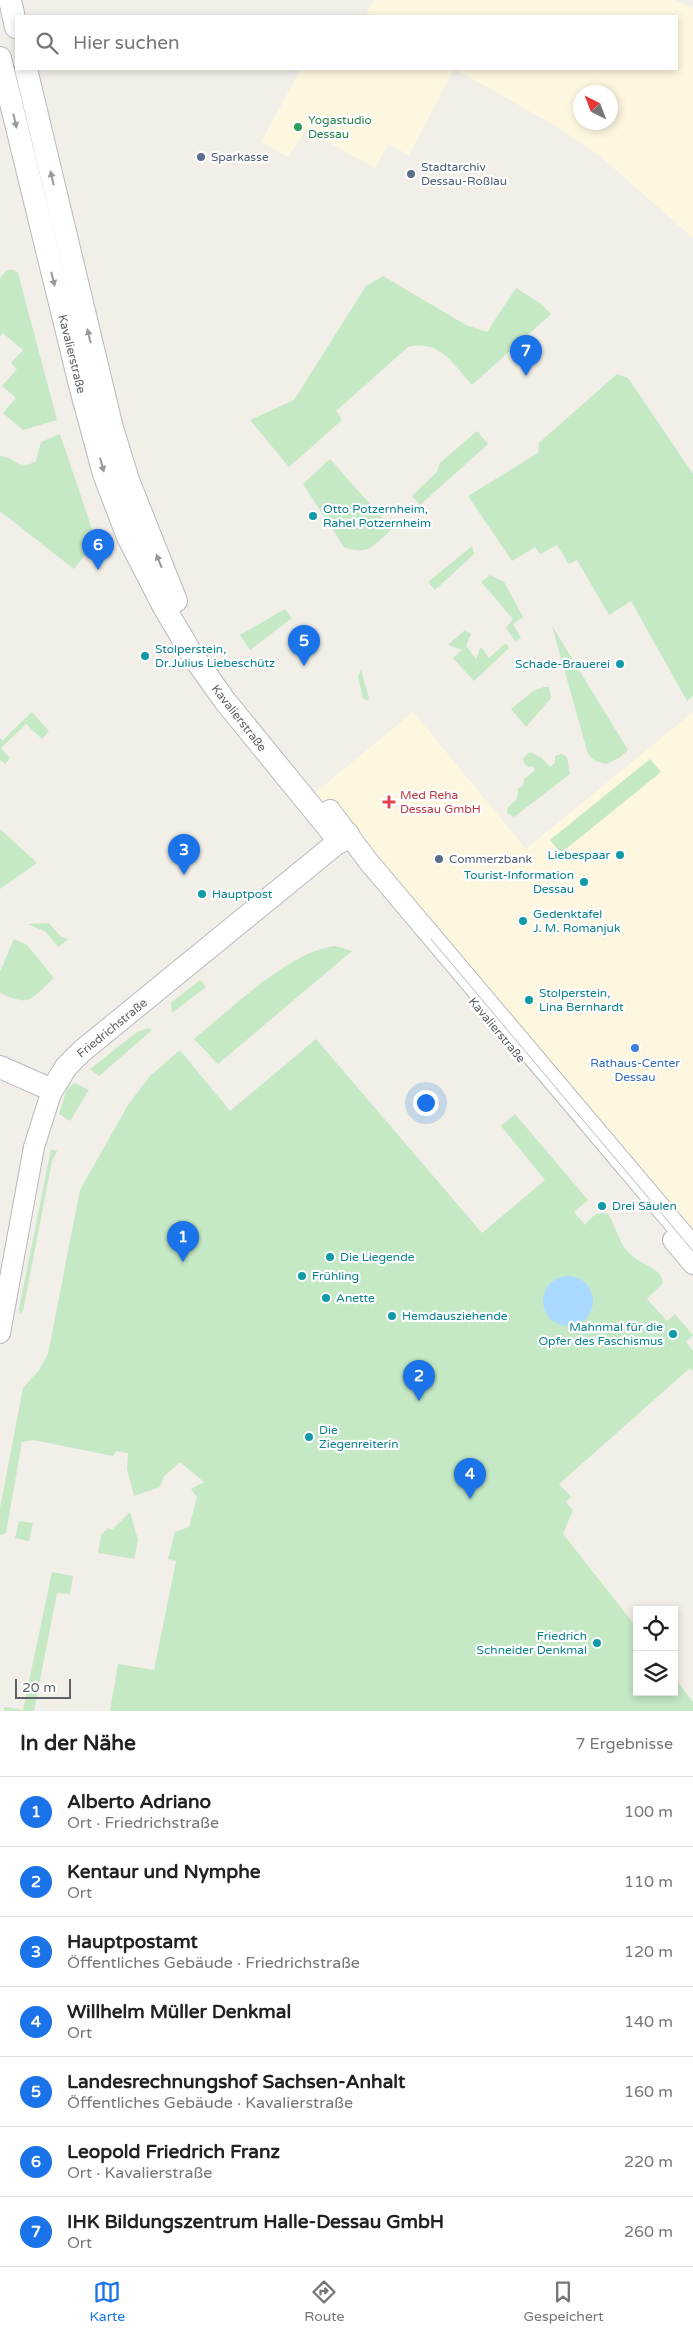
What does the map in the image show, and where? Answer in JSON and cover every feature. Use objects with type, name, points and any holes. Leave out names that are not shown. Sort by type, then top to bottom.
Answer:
[{"type":"main road","points":[[10,0],[15,22]]},
{"type":"main road","name":"Kavalierstraße","points":[[0,58],[81,389],[104,474],[128,537],[164,608],[214,686],[344,838]]},
{"type":"main road","name":"Kavalierstraße","points":[[26,70],[110,419],[128,480],[161,566],[186,622],[212,666],[245,711],[330,810]]},
{"type":"main road","name":"Friedrichstraße","points":[[52,1090],[66,1067],[82,1051],[344,838]]},
{"type":"main road","points":[[0,1067],[52,1090]]},
{"type":"street","name":"Kavalierstraße","points":[[330,810],[344,838],[693,1264]]},
{"type":"street","name":"Kavalierstraße","points":[[344,838],[368,861],[693,1246]]},
{"type":"street","name":"Friedrichstraße","points":[[0,1333],[34,1147],[52,1090]]},
{"type":"shaded area","points":[[374,0],[673,0],[693,8],[693,238],[599,155],[554,125],[457,70],[678,70],[678,15],[366,15]]},
{"type":"shaded area","points":[[300,70],[453,70],[409,155],[388,144],[375,168],[306,130],[288,157],[261,142]]},
{"type":"shaded area","points":[[413,712],[526,849],[693,712],[693,1256],[310,797]]},
{"type":"green space","points":[[7,270],[14,270],[18,273],[57,420],[23,430],[3,413],[16,398],[2,386],[17,369],[11,363],[23,350],[3,333],[0,336],[0,278]]},
{"type":"green space","points":[[383,276],[466,325],[487,332],[516,288],[540,303],[551,314],[472,385],[445,355],[437,350],[419,345],[408,347],[336,411],[342,420],[289,467],[250,420],[294,400],[366,286]]},
{"type":"green space","points":[[617,374],[628,378],[693,474],[693,696],[687,701],[631,601],[609,615],[577,560],[569,564],[557,545],[540,554],[535,547],[512,561],[468,496],[538,453],[539,443]]},
{"type":"green space","points":[[477,431],[488,444],[420,505],[412,496],[437,472],[440,463]]},
{"type":"green space","points":[[60,434],[96,541],[74,569],[0,511],[0,456],[21,464],[30,464],[36,461],[41,442]]},
{"type":"green space","points":[[330,459],[392,529],[376,544],[365,550],[352,550],[344,547],[303,484]]},
{"type":"green space","points":[[472,546],[474,554],[435,590],[428,582]]},
{"type":"green space","points":[[490,575],[504,582],[523,617],[513,624],[521,638],[515,641],[506,628],[513,619],[481,582]]},
{"type":"green space","points":[[285,609],[292,618],[250,650],[240,635]]},
{"type":"green space","points":[[552,626],[628,750],[619,758],[606,764],[595,761],[588,754]]},
{"type":"green space","points":[[465,630],[471,634],[466,646],[476,659],[481,647],[489,658],[506,643],[509,648],[474,681],[453,658],[462,650],[448,645]]},
{"type":"green space","points":[[361,670],[369,699],[367,701],[363,698],[358,676]]},
{"type":"green space","points":[[549,687],[551,698],[526,727],[511,709],[533,691]]},
{"type":"green space","points":[[32,712],[49,731],[42,739],[26,724],[1,748],[10,758],[5,764],[0,760],[0,738],[3,740]]},
{"type":"green space","points":[[530,752],[542,758],[550,767],[555,763],[555,756],[562,754],[567,757],[570,774],[514,817],[507,813],[508,807],[517,799],[518,789],[523,785],[524,779],[535,770],[534,767],[527,766],[524,763],[523,758]]},
{"type":"green space","points":[[650,759],[661,772],[561,853],[550,840]]},
{"type":"green space","points":[[0,829],[37,863],[0,889]]},
{"type":"green space","points":[[49,923],[61,937],[69,939],[58,947],[46,932],[28,924]]},
{"type":"green space","points":[[14,939],[27,945],[54,978],[30,999],[18,1000],[0,993],[0,972]]},
{"type":"green space","points":[[335,946],[352,951],[218,1064],[194,1039],[242,998],[280,970],[317,950]]},
{"type":"green space","points":[[200,980],[206,987],[172,1013],[171,1003]]},
{"type":"green space","points":[[148,1028],[152,1030],[99,1076],[90,1069],[137,1032]]},
{"type":"green space","points":[[316,1039],[482,1233],[545,1180],[501,1126],[515,1114],[588,1200],[574,1212],[585,1225],[595,1215],[601,1213],[608,1214],[629,1253],[659,1274],[663,1283],[647,1299],[667,1321],[675,1314],[693,1335],[686,1342],[693,1351],[693,1371],[690,1368],[559,1484],[571,1497],[566,1502],[573,1510],[563,1534],[633,1623],[633,1696],[678,1696],[678,1682],[693,1702],[693,1711],[110,1711],[118,1664],[154,1670],[176,1561],[168,1559],[175,1532],[189,1527],[197,1497],[191,1489],[204,1482],[180,1462],[164,1476],[160,1487],[134,1496],[127,1469],[128,1453],[116,1451],[113,1456],[33,1440],[22,1442],[6,1533],[0,1535],[0,1508],[23,1388],[39,1370],[48,1354],[80,1190],[128,1105],[150,1076],[180,1050],[230,1111]]},
{"type":"green space","points":[[75,1083],[89,1090],[70,1121],[59,1114],[67,1089]]},
{"type":"green space","points":[[51,1149],[57,1151],[52,1161],[23,1311],[20,1314],[19,1309]]},
{"type":"green space","points":[[130,1512],[138,1540],[134,1559],[98,1553],[101,1535],[108,1528],[112,1530]]},
{"type":"green space","points":[[19,1521],[33,1523],[29,1541],[15,1538]]},
{"type":"green space","points":[[52,1572],[73,1576],[70,1594],[57,1593],[34,1711],[4,1711],[4,1707],[23,1710]]},
{"type":"water","points":[[568,1276],[577,1278],[588,1287],[593,1301],[591,1310],[582,1321],[568,1326],[559,1324],[548,1315],[543,1301],[545,1292],[554,1281]]},
{"type":"tram line","points":[[431,939],[693,1251]]},
{"type":"place","name":"Yogastudio Dessau","points":[[298,127]]},
{"type":"place","name":"Sparkasse","points":[[201,157]]},
{"type":"place","name":"Stadtarchiv Dessau-Roßlau","points":[[411,174]]},
{"type":"place","name":"IHK Bildungszentrum Halle-Dessau GmbH","points":[[526,376]]},
{"type":"place","name":"Otto Potzernheim, Rahel Potzernheim","points":[[313,516]]},
{"type":"place","name":"Leopold Friedrich Franz","points":[[98,570]]},
{"type":"place","name":"Stolperstein, Dr.Julius Liebeschütz","points":[[145,656]]},
{"type":"place","name":"Schade-Brauerei","points":[[620,664]]},
{"type":"place","name":"Landesrechnungshof Sachsen-Anhalt","points":[[304,666]]},
{"type":"place","name":"Med Reha Dessau GmbH","points":[[389,802]]},
{"type":"place","name":"Liebespaar","points":[[620,855]]},
{"type":"place","name":"Commerzbank","points":[[439,859]]},
{"type":"place","name":"Hauptpostamt","points":[[184,875]]},
{"type":"place","name":"Tourist-Information Dessau","points":[[584,882]]},
{"type":"place","name":"Hauptpost","points":[[202,894]]},
{"type":"place","name":"Gedenktafel J. M. Romanjuk","points":[[523,921]]},
{"type":"place","name":"Stolperstein, Lina Bernhardt","points":[[529,1000]]},
{"type":"place","name":"Rathaus-Center Dessau","points":[[635,1048]]},
{"type":"place","name":"Drei Säulen","points":[[602,1206]]},
{"type":"place","name":"Die Liegende","points":[[330,1257]]},
{"type":"place","name":"Alberto Adriano","points":[[183,1262]]},
{"type":"place","name":"Frühling","points":[[302,1276]]},
{"type":"place","name":"Anette","points":[[326,1298]]},
{"type":"place","name":"Hemdausziehende","points":[[392,1316]]},
{"type":"place","name":"Mahnmal für die Opfer des Faschismus","points":[[673,1334]]},
{"type":"place","name":"Kentaur und Nymphe","points":[[419,1401]]},
{"type":"place","name":"Die Ziegenreiterin","points":[[309,1437]]},
{"type":"place","name":"Willhelm Müller Denkmal","points":[[470,1499]]},
{"type":"place","name":"Friedrich Schneider Denkmal","points":[[597,1643]]}]
